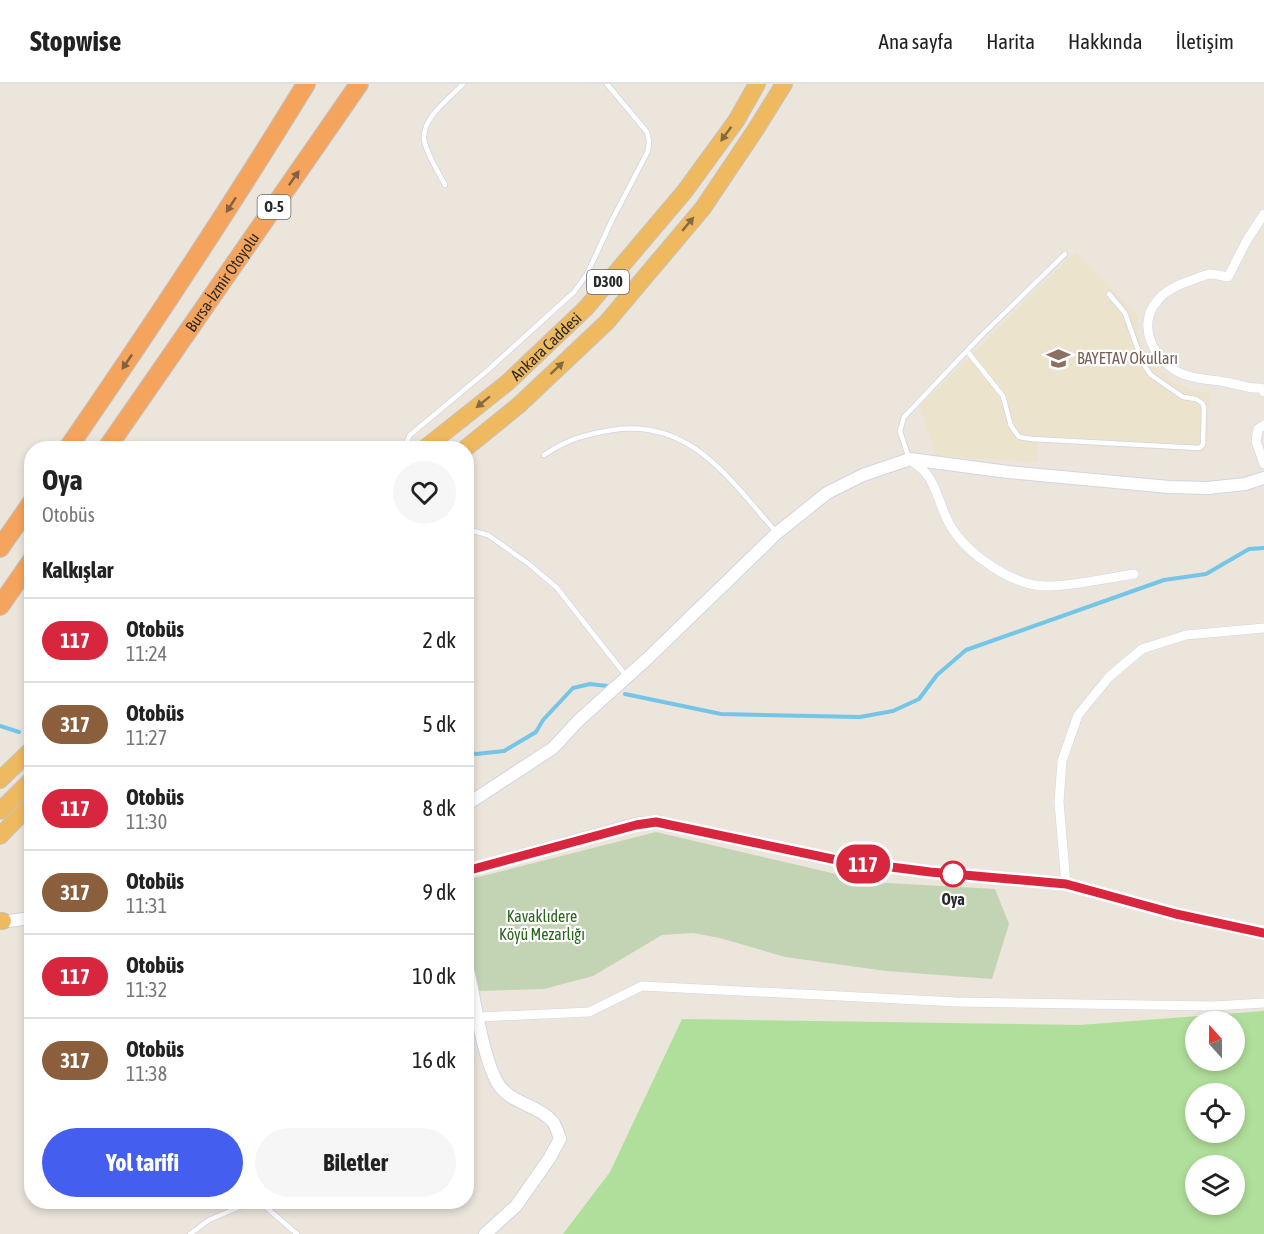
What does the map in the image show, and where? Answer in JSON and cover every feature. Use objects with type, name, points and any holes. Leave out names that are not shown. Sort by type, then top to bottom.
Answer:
[{"type":"highway","name":"Bursa-İzmir Otoyolu","points":[[73,441],[160,314],[250,176],[306,84]]},
{"type":"highway","name":"Bursa-İzmir Otoyolu","points":[[112,441],[359,84]]},
{"type":"highway","name":"Ankara Caddesi","points":[[434,441],[507,382],[586,308],[685,190],[736,121],[757,84]]},
{"type":"highway","name":"Ankara Caddesi","points":[[474,442],[519,405],[607,322],[703,208],[784,84]]},
{"type":"highway","points":[[0,548],[24,514]]},
{"type":"highway","points":[[0,606],[24,572]]},
{"type":"highway","points":[[0,780],[24,757]]},
{"type":"highway","points":[[0,811],[24,787]]},
{"type":"highway","points":[[0,836],[24,811]]},
{"type":"street","points":[[1264,214],[1247,240],[1228,277],[1210,274],[1179,284],[1157,300],[1148,316],[1151,344],[1161,360],[1179,372],[1204,380],[1226,382],[1247,388],[1261,388],[1264,392]]},
{"type":"street","points":[[1264,425],[1258,429],[1256,441],[1264,464]]},
{"type":"street","points":[[910,459],[930,479],[949,524],[963,544],[1001,572],[1022,581],[1046,586],[1134,574]]},
{"type":"street","points":[[474,800],[553,748],[578,721],[777,533],[827,493],[863,475],[910,459],[1074,479],[1169,486],[1208,488],[1245,484],[1264,478]]},
{"type":"street","points":[[1066,884],[1059,802],[1062,761],[1078,715],[1084,707],[1109,677],[1142,649],[1186,635],[1264,628]]},
{"type":"street","points":[[474,869],[636,825],[656,822],[837,860],[930,872],[1066,884],[1176,914],[1264,933]]},
{"type":"street","points":[[1,921],[24,919]]},
{"type":"street","points":[[479,1017],[589,1012],[642,986],[957,1002],[1213,1006],[1264,1003]]},
{"type":"street","points":[[474,996],[485,1049],[497,1083],[510,1096],[542,1112],[554,1123],[560,1139],[516,1206],[485,1234]]},
{"type":"lane","points":[[446,185],[426,148],[424,137],[426,127],[434,113],[463,84]]},
{"type":"lane","points":[[407,441],[410,435],[488,370],[574,292],[587,274],[648,151],[649,141],[646,132],[607,84]]},
{"type":"lane","points":[[910,459],[900,431],[904,417],[1065,254]]},
{"type":"lane","points":[[967,351],[1003,396],[1011,426],[1019,437],[1032,440],[1199,448],[1203,444],[1204,407],[1202,403],[1196,399],[1183,397],[1151,375],[1138,351],[1125,313],[1109,294]]},
{"type":"lane","points":[[544,455],[564,441],[591,433],[632,427],[664,432],[692,446],[710,459],[777,533]]},
{"type":"lane","points":[[474,531],[488,535],[529,564],[557,588],[627,677]]},
{"type":"lane","points":[[190,1234],[209,1220],[235,1209]]},
{"type":"lane","points":[[268,1209],[297,1234]]},
{"type":"shaded area","name":"BAYETAV Okulları","points":[[1075,252],[1138,315],[1138,335],[1143,349],[1156,368],[1176,384],[1199,392],[1209,392],[1207,448],[1201,452],[1038,443],[1038,462],[936,456],[919,407]]},
{"type":"green space","name":"Kavaklıdere Köyü Mezarlığı","points":[[656,832],[870,882],[995,889],[1009,924],[992,979],[886,971],[785,957],[720,938],[693,933],[662,935],[593,976],[544,989],[479,991],[474,973],[474,878]]},
{"type":"green space","points":[[1264,1011],[1264,1234],[563,1234],[610,1172],[682,1019],[1080,1025],[1185,1017],[1185,1071],[1245,1071],[1245,1012]]},
{"type":"waterway","points":[[625,694],[721,714],[860,717],[893,711],[919,699],[937,675],[966,650],[1164,580],[1206,574],[1249,549],[1264,548]]},
{"type":"waterway","points":[[474,754],[504,751],[536,732],[543,720],[573,688],[590,684],[607,686]]},
{"type":"waterway","points":[[0,726],[19,732]]},
{"type":"bus line","name":"117","points":[[474,869],[636,825],[656,822],[837,860],[930,872],[1066,884],[1176,914],[1264,933]]},
{"type":"place","name":"BAYETAV Okulları","points":[[1059,358]]},
{"type":"place","name":"Oya","points":[[953,874]]}]
